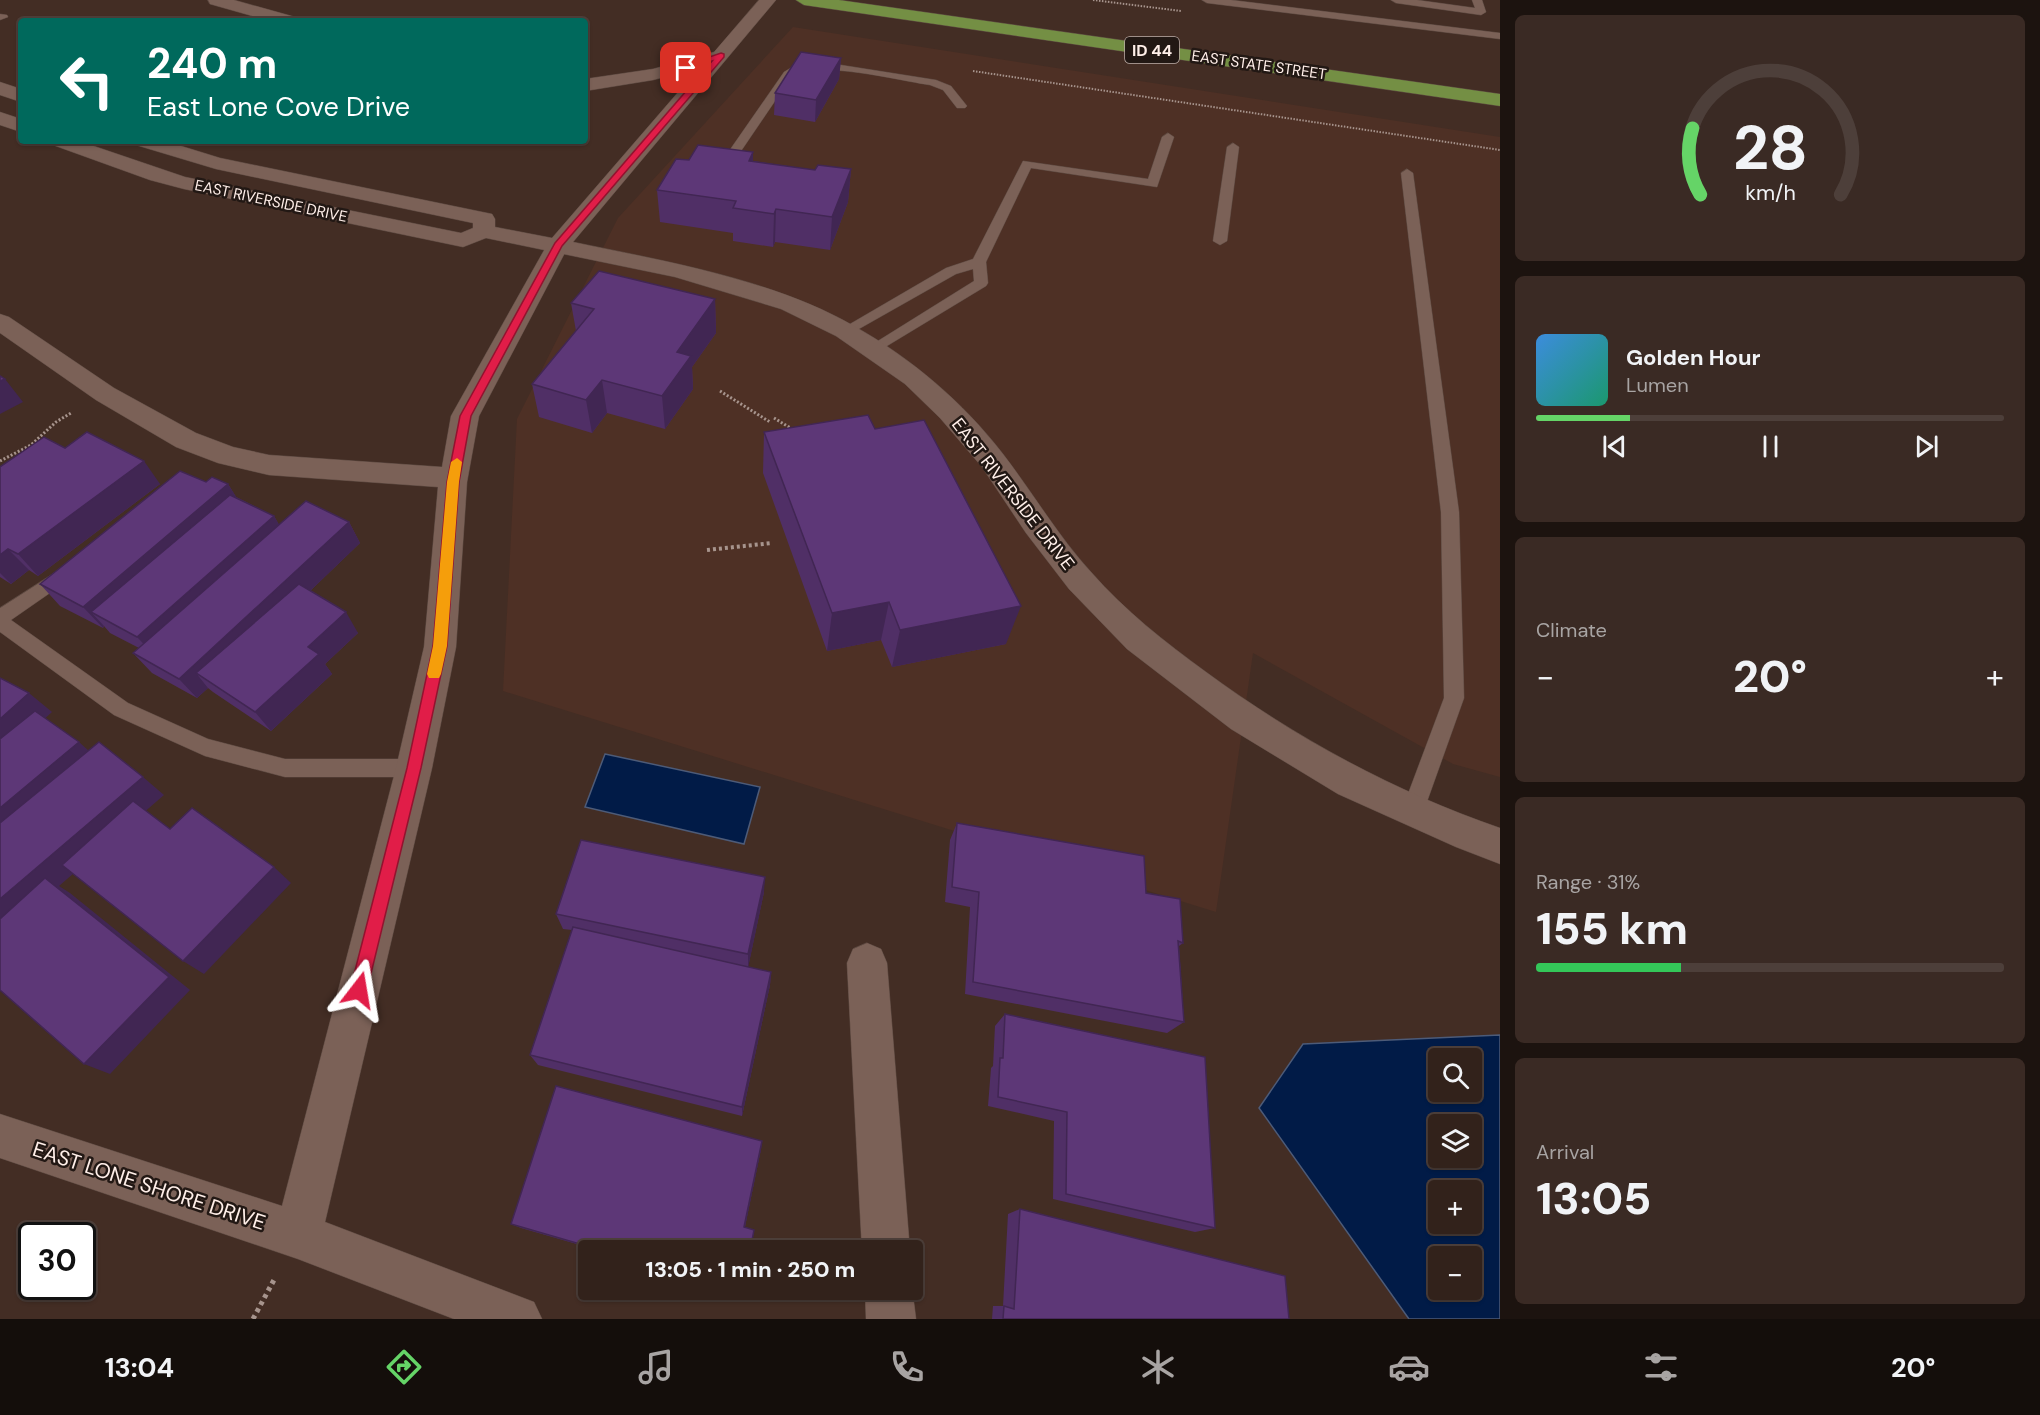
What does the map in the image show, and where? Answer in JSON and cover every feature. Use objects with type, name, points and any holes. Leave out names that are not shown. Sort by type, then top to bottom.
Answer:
[{"type":"highway","name":"EAST STATE STREET","points":[[804,0],[1500,100]]},
{"type":"street","points":[[216,0],[279,18]]},
{"type":"street","points":[[298,1235],[414,768],[440,646],[453,478],[465,416],[558,244],[768,0]]},
{"type":"street","points":[[588,85],[639,79],[686,68],[721,55]]},
{"type":"street","points":[[0,88],[18,95]]},
{"type":"street","points":[[0,118],[18,125]]},
{"type":"street","name":"EAST RIVERSIDE DRIVE","points":[[68,144],[157,176],[184,183],[463,240],[484,231],[558,244],[680,271],[790,304],[844,331],[914,378],[950,412],[992,460],[1036,525],[1080,581],[1138,640],[1243,719],[1351,783],[1500,846]]},
{"type":"street","name":"EAST RIVERSIDE DRIVE","points":[[153,144],[216,163],[484,219],[484,231]]},
{"type":"street","points":[[0,322],[105,394],[186,440],[228,456],[268,465],[453,478]]},
{"type":"street","points":[[867,963],[885,1240]]},
{"type":"street","name":"EAST LONE SHORE DRIVE","points":[[0,1136],[298,1235],[517,1319]]},
{"type":"street","points":[[890,1300],[891,1319]]},
{"type":"lane","points":[[1207,0],[1500,36]]},
{"type":"lane","points":[[1396,0],[1481,12],[1477,0]]},
{"type":"lane","points":[[733,154],[788,74],[809,66],[822,65],[932,82],[947,88],[961,106]]},
{"type":"lane","points":[[872,350],[981,282],[979,262],[1027,164],[1153,184],[1168,137]]},
{"type":"lane","points":[[1220,242],[1233,147]]},
{"type":"lane","points":[[1407,173],[1450,512],[1454,698],[1413,810]]},
{"type":"lane","points":[[844,331],[951,271],[979,262]]},
{"type":"lane","points":[[78,565],[0,620],[121,709],[205,747],[285,768],[414,768]]},
{"type":"path","points":[[967,70],[1500,150]]},
{"type":"path","points":[[720,391],[770,422]]},
{"type":"path","points":[[0,461],[31,445],[56,422],[105,394]]},
{"type":"path","points":[[774,418],[801,434]]},
{"type":"path","points":[[707,550],[772,543]]},
{"type":"shaded area","points":[[793,27],[1500,137],[1500,777],[1453,764],[1253,653],[1216,912],[503,691],[517,419],[618,218]]},
{"type":"water","points":[[605,754],[760,787],[744,844],[585,807]]},
{"type":"water","points":[[1500,1035],[1500,1319],[1409,1319],[1259,1108],[1303,1044]]},
{"type":"building","points":[[801,52],[841,58],[816,100],[775,93]]},
{"type":"building","points":[[698,145],[753,152],[749,161],[815,170],[818,165],[851,169],[832,217],[776,209],[774,214],[733,208],[736,201],[657,190],[676,159],[689,160]]},
{"type":"building","points":[[599,271],[715,299],[677,352],[691,356],[662,396],[602,380],[586,400],[532,384],[594,309],[571,303]]},
{"type":"building","points":[[868,415],[875,429],[924,420],[1021,606],[900,630],[889,602],[832,613],[764,432]]},
{"type":"building","points":[[87,432],[144,461],[18,554],[8,549],[0,555],[0,467],[44,437],[65,448]]},
{"type":"building","points":[[180,471],[206,482],[212,477],[228,484],[83,607],[40,584]]},
{"type":"building","points":[[230,495],[274,516],[137,637],[91,612]]},
{"type":"building","points":[[306,501],[349,522],[179,679],[133,653]]},
{"type":"building","points":[[299,584],[346,612],[308,647],[319,654],[255,712],[196,673]]},
{"type":"building","points":[[0,678],[29,693],[0,719]]},
{"type":"building","points":[[35,711],[79,742],[0,808],[0,739]]},
{"type":"building","points":[[99,742],[143,777],[0,899],[0,823]]},
{"type":"building","points":[[133,801],[170,829],[192,808],[274,867],[183,961],[62,865]]},
{"type":"building","points":[[957,823],[1144,856],[1146,893],[1180,899],[1183,943],[1178,941],[1184,1022],[973,982],[979,892],[952,887]]},
{"type":"building","points":[[581,840],[765,877],[748,954],[556,914]]},
{"type":"building","points":[[45,878],[169,977],[84,1064],[0,990],[0,919]]},
{"type":"building","points":[[573,927],[771,972],[742,1107],[530,1055]]},
{"type":"building","points":[[1005,1014],[1205,1057],[1215,1228],[1066,1194],[1067,1112],[998,1097]]},
{"type":"building","points":[[556,1086],[762,1141],[744,1227],[754,1230],[752,1240],[578,1240],[578,1243],[511,1224]]},
{"type":"building","points":[[1020,1209],[1285,1276],[1289,1319],[1003,1319],[1004,1306],[1014,1309]]},
{"type":"slow traffic","points":[[434,674],[440,646],[453,482],[457,462]]},
{"type":"route","points":[[359,990],[414,768],[440,646],[453,482],[465,416],[558,244],[721,55],[686,68]]}]
